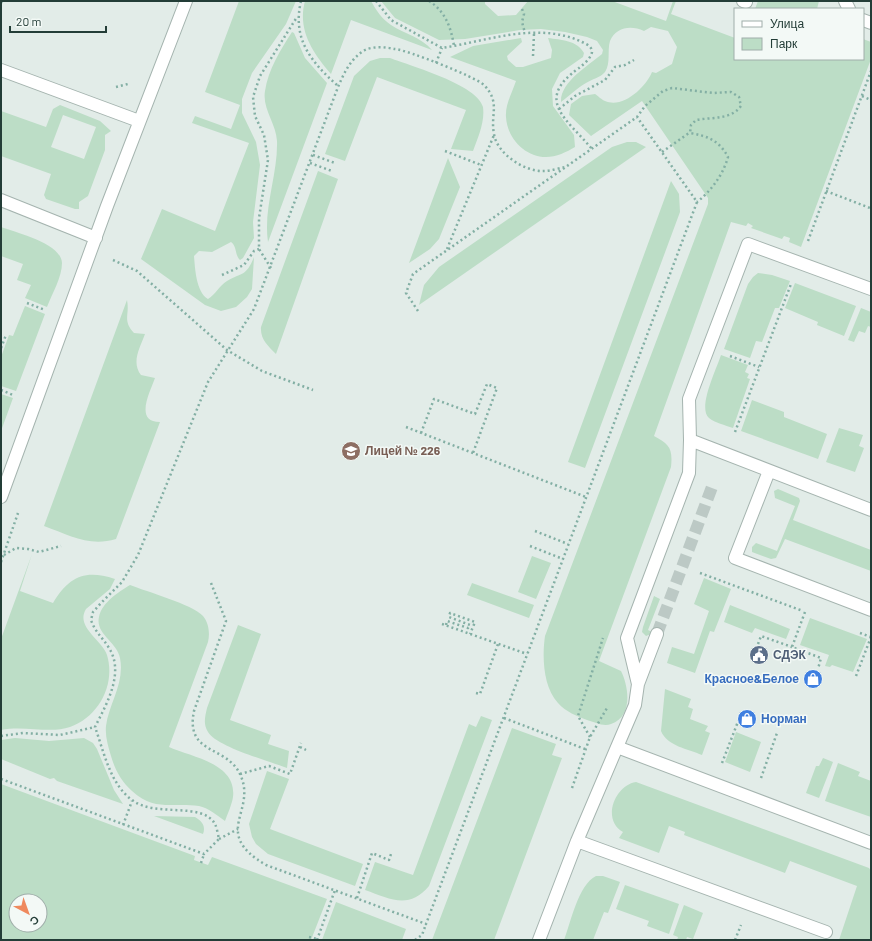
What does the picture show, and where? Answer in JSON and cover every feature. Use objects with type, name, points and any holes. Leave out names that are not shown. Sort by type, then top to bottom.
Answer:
[{"type":"lane","points":[[1,497],[139,121],[186,1]]},
{"type":"lane","points":[[1,70],[139,121]]},
{"type":"lane","points":[[1,200],[96,238]]},
{"type":"lane","points":[[638,684],[627,638],[688,473],[690,440],[689,399],[748,244],[871,289]]},
{"type":"lane","points":[[690,440],[871,510]]},
{"type":"lane","points":[[769,471],[735,558],[871,610]]},
{"type":"lane","points":[[539,940],[577,841],[635,705],[638,684],[657,634]]},
{"type":"lane","points":[[617,747],[871,843]]},
{"type":"lane","points":[[577,841],[826,932]]},
{"type":"path","points":[[271,268],[259,249],[259,218],[268,160],[264,135],[255,116],[253,97],[260,76],[297,17],[301,1]]},
{"type":"path","points":[[376,1],[391,20],[442,48],[504,35],[525,33],[573,38],[588,45],[592,49],[592,54],[585,63],[564,78],[557,89],[556,103],[559,109],[592,149]]},
{"type":"path","points":[[429,1],[439,7],[446,17],[454,46]]},
{"type":"path","points":[[522,9],[524,11],[522,22],[525,33]]},
{"type":"path","points":[[297,17],[306,50],[316,64],[338,87]]},
{"type":"path","points":[[533,56],[534,34]]},
{"type":"path","points":[[219,839],[215,824],[207,816],[197,811],[162,811],[149,808],[132,801],[119,786],[112,774],[95,727],[108,702],[113,685],[115,668],[110,649],[93,627],[91,620],[93,612],[122,582],[138,555],[208,382],[254,309],[271,268],[338,87],[348,66],[365,50],[379,47],[396,49],[436,63],[483,84],[491,94],[495,105],[494,134],[447,250]]},
{"type":"path","points":[[436,63],[442,48]]},
{"type":"path","points":[[559,109],[575,96],[605,80],[615,67],[625,65],[634,60]]},
{"type":"path","points":[[805,248],[871,71]]},
{"type":"path","points":[[418,311],[406,293],[413,274],[637,117],[651,101],[663,91],[672,88],[713,93],[731,92],[739,97],[741,106],[736,112],[728,116],[696,120],[691,125],[690,133],[662,152]]},
{"type":"path","points":[[862,96],[871,100]]},
{"type":"path","points":[[637,117],[697,202]]},
{"type":"path","points":[[415,940],[422,935],[697,202],[706,195],[725,168],[728,157],[722,146],[711,139],[690,133]]},
{"type":"path","points":[[494,134],[501,148],[513,160],[529,169],[544,171],[565,167]]},
{"type":"path","points":[[445,151],[482,165]]},
{"type":"path","points":[[313,155],[335,163]]},
{"type":"path","points":[[310,163],[332,171]]},
{"type":"path","points":[[826,191],[870,208]]},
{"type":"path","points":[[222,275],[244,265],[254,251],[259,249]]},
{"type":"path","points":[[113,260],[137,271],[227,350],[262,371],[313,390]]},
{"type":"path","points":[[735,433],[793,279]]},
{"type":"path","points":[[27,303],[49,312]]},
{"type":"path","points":[[1,348],[6,335]]},
{"type":"path","points":[[725,354],[760,367]]},
{"type":"path","points":[[421,433],[434,399],[475,414],[487,384],[497,388],[473,453]]},
{"type":"path","points":[[1,390],[17,396]]},
{"type":"path","points":[[406,427],[586,497]]},
{"type":"path","points":[[728,430],[742,436]]},
{"type":"path","points":[[535,531],[568,544]]},
{"type":"path","points":[[4,555],[16,548],[39,552],[61,546]]},
{"type":"path","points":[[530,546],[563,559]]},
{"type":"path","points":[[700,572],[812,614]]},
{"type":"path","points":[[211,583],[226,621],[194,711],[192,723],[195,734],[201,744],[231,762],[240,774],[244,787],[238,829],[240,844],[252,857],[266,865],[426,924]]},
{"type":"path","points":[[792,647],[805,612]]},
{"type":"path","points":[[446,625],[448,621],[468,628],[470,625],[449,617],[450,613],[475,622],[470,634]]},
{"type":"path","points":[[442,624],[527,654]]},
{"type":"path","points":[[856,631],[871,637],[856,676]]},
{"type":"path","points":[[758,644],[761,636],[821,658],[818,669]]},
{"type":"path","points":[[476,693],[480,694],[498,644]]},
{"type":"path","points":[[504,718],[585,749]]},
{"type":"path","points":[[721,766],[739,720]]},
{"type":"path","points":[[1,736],[23,733],[60,734],[95,727]]},
{"type":"path","points":[[753,798],[777,733]]},
{"type":"path","points":[[576,778],[590,737]]},
{"type":"path","points":[[240,774],[269,766],[290,774],[301,743]]},
{"type":"path","points":[[300,747],[306,750]]},
{"type":"path","points":[[1,779],[204,854]]},
{"type":"path","points":[[123,825],[132,801]]},
{"type":"path","points":[[201,863],[204,854],[219,839],[238,829]]},
{"type":"path","points":[[357,898],[372,853],[389,860],[391,854]]},
{"type":"path","points":[[308,937],[317,940],[335,890]]},
{"type":"green space","points":[[239,1],[296,1],[286,24],[252,73],[242,99],[242,113],[256,142],[260,165],[253,222],[254,238],[243,258],[240,260],[231,242],[212,252],[199,251],[194,256],[199,285],[204,296],[208,299],[224,283],[246,271],[254,257],[252,289],[247,297],[236,307],[221,311],[205,305],[141,259],[162,209],[215,231],[249,143],[192,123],[195,116],[231,129],[240,105],[205,92]]},
{"type":"green space","points":[[305,1],[371,1],[388,23],[423,42],[432,50],[351,20],[331,74],[318,58],[308,40],[303,22]]},
{"type":"green space","points":[[381,1],[485,1],[485,4],[498,16],[516,15],[528,1],[612,1],[666,21],[673,1],[676,1],[671,14],[734,38],[734,60],[864,60],[864,39],[871,42],[871,59],[801,247],[789,242],[790,238],[784,236],[782,239],[751,228],[753,226],[748,223],[746,226],[731,222],[654,436],[669,447],[671,467],[599,661],[621,671],[626,685],[627,701],[623,715],[618,720],[608,725],[587,720],[568,711],[558,703],[553,696],[549,689],[545,671],[545,636],[708,204],[708,198],[642,101],[591,136],[569,115],[571,104],[582,96],[595,94],[612,103],[619,102],[633,95],[645,84],[652,72],[656,73],[672,64],[677,47],[668,31],[651,27],[644,31],[634,28],[624,28],[616,33],[610,41],[608,65],[605,72],[601,76],[583,85],[561,102],[565,88],[570,81],[602,54],[603,50],[597,41],[565,32],[541,29],[520,30],[465,39],[439,40],[395,18]]},
{"type":"green space","points":[[758,1],[819,1],[817,8],[755,8]]},
{"type":"green space","points":[[292,32],[294,33],[305,58],[327,83],[268,242],[267,217],[277,154],[277,141],[276,134],[265,104],[265,91],[272,68]]},
{"type":"green space","points":[[521,38],[522,42],[507,56],[508,60],[516,67],[523,67],[551,58],[552,50],[548,38],[573,43],[577,45],[584,53],[583,57],[560,73],[552,89],[553,106],[574,135],[575,147],[550,157],[538,156],[524,150],[518,145],[510,132],[507,125],[506,112],[516,81],[450,57],[473,46]]},
{"type":"green space","points":[[380,58],[390,58],[442,77],[469,91],[478,99],[483,107],[483,118],[481,129],[473,151],[451,149],[466,110],[377,77],[345,161],[325,154],[354,76],[370,61]]},
{"type":"green space","points":[[60,105],[100,121],[111,131],[105,135],[105,150],[88,196],[79,202],[79,209],[46,199],[44,195],[51,174],[1,156],[1,111],[46,127],[53,109]],"holes":[[[63,115],[96,127],[84,159],[51,147]]]},
{"type":"green space","points":[[627,142],[636,142],[646,147],[419,305],[424,285],[439,267],[612,147]]},
{"type":"green space","points":[[448,158],[460,187],[439,239],[430,249],[409,263]]},
{"type":"green space","points":[[318,171],[338,179],[276,354],[263,339],[261,327]]},
{"type":"green space","points":[[671,181],[679,194],[680,212],[585,468],[568,462]]},
{"type":"green space","points":[[1,227],[46,244],[60,256],[62,268],[47,307],[25,298],[31,285],[17,280],[23,264],[1,256]]},
{"type":"green space","points":[[758,273],[772,275],[790,281],[779,308],[775,308],[762,342],[756,341],[750,358],[724,349],[748,284]]},
{"type":"green space","points":[[795,283],[856,306],[844,336],[817,325],[818,322],[785,308]]},
{"type":"green space","points":[[127,300],[127,321],[130,328],[134,333],[145,334],[137,355],[138,370],[141,375],[155,378],[146,405],[146,412],[152,421],[160,422],[116,539],[97,542],[88,541],[44,526]]},
{"type":"green space","points":[[25,306],[45,314],[16,391],[1,386],[1,357],[9,335],[13,336]]},
{"type":"green space","points":[[861,308],[871,312],[871,327],[868,326],[865,333],[859,331],[854,342],[848,340]]},
{"type":"green space","points":[[721,355],[748,365],[745,372],[749,374],[747,378],[750,379],[733,428],[711,420],[706,413],[706,397]]},
{"type":"green space","points":[[1,394],[13,398],[1,431]]},
{"type":"green space","points":[[752,400],[784,412],[784,417],[827,434],[818,459],[741,431]]},
{"type":"green space","points":[[839,428],[863,435],[859,446],[864,448],[855,472],[826,462]]},
{"type":"green space","points":[[778,489],[799,498],[800,501],[793,520],[871,550],[871,571],[785,539],[776,558],[771,559],[752,552],[752,547],[756,543],[777,551],[795,506],[775,498],[774,491]]},
{"type":"green space","points":[[32,554],[20,591],[53,603],[71,581],[78,578],[86,575],[94,575],[115,579],[110,589],[86,609],[84,616],[86,628],[104,649],[107,655],[109,678],[107,688],[96,708],[89,716],[70,727],[54,730],[19,728],[1,730],[1,639]]},
{"type":"green space","points":[[532,556],[551,563],[536,599],[518,592]]},
{"type":"green space","points":[[704,578],[731,589],[714,632],[710,631],[695,673],[667,663],[672,647],[694,654],[709,611],[694,604]]},
{"type":"green space","points":[[472,583],[534,605],[529,618],[467,595]]},
{"type":"green space","points":[[130,585],[189,607],[203,616],[207,622],[209,632],[208,642],[169,747],[211,763],[228,776],[232,786],[233,797],[225,821],[216,814],[199,806],[164,805],[148,802],[140,798],[128,787],[114,766],[107,741],[106,726],[110,709],[119,684],[121,667],[118,652],[100,628],[99,617],[107,602]]},
{"type":"green space","points":[[654,596],[660,599],[648,630],[652,632],[646,636],[642,632],[643,627]]},
{"type":"green space","points":[[730,605],[790,629],[786,639],[755,628],[752,633],[724,622]]},
{"type":"green space","points":[[810,618],[867,639],[853,672],[832,665],[830,667],[825,666],[829,655],[800,645]]},
{"type":"green space","points":[[238,625],[261,634],[230,720],[271,735],[268,744],[289,751],[287,768],[232,748],[213,738],[206,729],[205,720],[207,708]]},
{"type":"green space","points":[[665,689],[691,699],[688,707],[693,709],[690,719],[708,726],[705,731],[710,733],[702,755],[673,744],[661,731]]},
{"type":"green space","points":[[481,716],[492,720],[429,886],[422,893],[407,900],[391,899],[365,890],[375,862],[413,875],[469,724],[476,727]]},
{"type":"green space","points":[[512,728],[556,744],[552,755],[562,758],[494,940],[432,940]]},
{"type":"green space","points":[[736,732],[761,742],[750,772],[725,762]]},
{"type":"green space","points":[[15,738],[49,741],[84,738],[93,743],[97,749],[114,790],[123,804],[57,781],[54,778],[50,779],[1,759],[1,740]]},
{"type":"green space","points":[[823,758],[833,762],[819,798],[806,793],[816,766],[819,766]]},
{"type":"green space","points":[[838,763],[860,772],[858,776],[871,781],[871,817],[825,801]]},
{"type":"green space","points":[[267,771],[289,779],[270,829],[363,864],[355,886],[268,854],[256,844],[252,837],[249,824]]},
{"type":"green space","points":[[636,782],[869,868],[871,871],[871,940],[839,940],[857,886],[790,861],[785,873],[684,835],[685,832],[669,826],[659,853],[619,838],[623,832],[616,827],[613,820],[613,804],[622,789]]},
{"type":"green space","points":[[1,784],[195,856],[194,860],[208,865],[212,857],[327,899],[311,940],[1,940]]},
{"type":"green space","points":[[154,816],[195,817],[203,824],[203,834]]},
{"type":"green space","points":[[596,876],[603,876],[620,882],[608,913],[604,912],[593,940],[564,940],[572,914],[584,887]]},
{"type":"green space","points":[[625,885],[679,904],[669,934],[647,926],[649,921],[616,909]]},
{"type":"green space","points":[[336,902],[406,929],[402,940],[322,940]]},
{"type":"green space","points":[[684,905],[703,913],[693,939],[687,937],[686,940],[677,940],[678,937],[673,935]]},
{"type":"tunnel","points":[[657,634],[712,487]]},
{"type":"place","name":"Лицей № 226","points":[[351,451]]},
{"type":"place","name":"СДЭК","points":[[759,655]]},
{"type":"place","name":"Красное&Белое","points":[[813,679]]},
{"type":"place","name":"Норман","points":[[747,719]]}]
